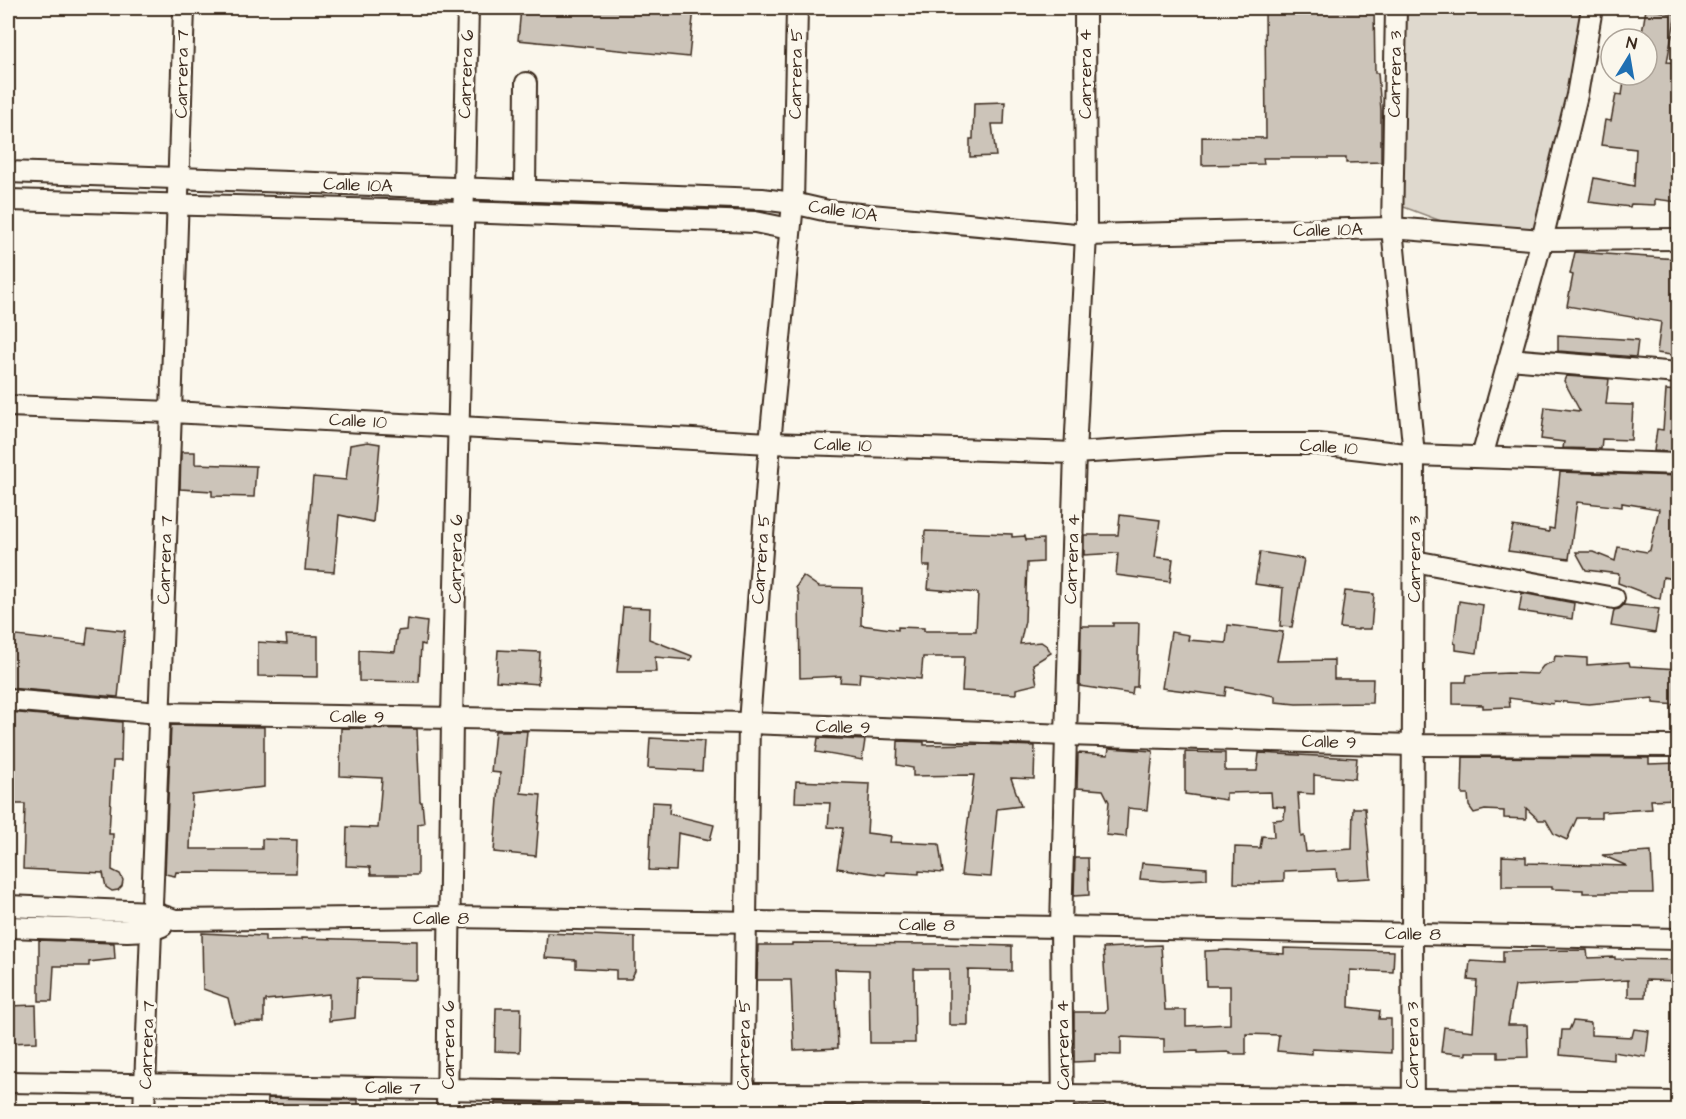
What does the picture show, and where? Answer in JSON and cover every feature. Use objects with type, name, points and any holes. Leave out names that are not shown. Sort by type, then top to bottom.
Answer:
[{"type":"street","name":"Carrera 7","points":[[144,1112],[184,8]]},
{"type":"street","name":"Carrera 6","points":[[447,1112],[462,188],[468,8]]},
{"type":"street","name":"Carrera 5","points":[[743,1103],[749,723],[770,443],[793,203],[797,8]]},
{"type":"street","name":"Carrera 4","points":[[1064,1103],[1061,927],[1075,453],[1086,235],[1085,8]]},
{"type":"street","name":"Carrera 3","points":[[1396,8],[1392,228],[1414,455],[1413,1105]]},
{"type":"street","points":[[1482,457],[1542,240],[1576,95],[1592,8]]},
{"type":"street","points":[[525,190],[526,83]]},
{"type":"street","name":"Calle 10A","points":[[8,172],[179,180],[762,199],[828,211],[1086,235],[1392,228],[1542,240],[1678,239]]},
{"type":"street","name":"Calle 10A","points":[[8,200],[755,222],[790,229]]},
{"type":"street","points":[[1509,359],[1678,373]]},
{"type":"street","name":"Calle 10","points":[[8,406],[171,412],[770,443],[1075,453],[1223,444],[1318,444],[1414,455],[1678,464]]},
{"type":"street","points":[[1414,561],[1614,598]]},
{"type":"street","name":"Calle 9","points":[[8,700],[159,713],[749,723],[1413,745],[1678,746]]},
{"type":"street","name":"Calle 8","points":[[8,906],[152,921]]},
{"type":"street","name":"Calle 8","points":[[8,927],[175,920],[449,917],[1678,939]]},
{"type":"street","name":"Calle 7","points":[[8,1082],[447,1089],[743,1103],[1413,1105],[1678,1102]]},
{"type":"shaded area","points":[[1401,8],[1582,8],[1572,89],[1538,235],[1441,221],[1401,206]]},
{"type":"building","points":[[521,8],[694,8],[689,57],[518,40]]},
{"type":"building","points":[[1265,8],[1374,8],[1375,73],[1378,73],[1381,110],[1381,162],[1346,163],[1346,158],[1263,158],[1264,164],[1202,165],[1202,137],[1266,138]]},
{"type":"building","points":[[1646,9],[1676,14],[1667,62],[1678,63],[1678,202],[1655,199],[1655,205],[1631,204],[1630,207],[1589,202],[1594,178],[1634,186],[1636,149],[1601,145],[1605,120],[1611,121],[1616,94],[1622,95],[1623,87],[1659,87],[1659,27],[1643,27]]},
{"type":"building","points":[[1005,102],[1004,124],[992,124],[996,156],[970,157],[974,103]]},
{"type":"building","points":[[1575,252],[1678,259],[1678,356],[1657,353],[1661,322],[1567,306]]},
{"type":"building","points":[[1558,335],[1638,340],[1636,357],[1558,351]]},
{"type":"building","points":[[1566,376],[1609,379],[1606,404],[1633,405],[1631,440],[1602,439],[1601,449],[1563,448],[1564,442],[1541,439],[1545,407],[1580,411],[1564,381]]},
{"type":"building","points":[[1666,390],[1678,391],[1678,452],[1654,451],[1657,429],[1663,430]]},
{"type":"building","points":[[368,442],[380,444],[373,522],[339,515],[334,572],[305,570],[313,477],[346,480],[350,445]]},
{"type":"building","points":[[181,452],[195,452],[195,464],[256,466],[254,497],[212,496],[212,491],[180,489]]},
{"type":"building","points":[[1560,472],[1678,476],[1678,580],[1663,577],[1660,599],[1618,583],[1619,574],[1586,570],[1576,552],[1593,552],[1615,561],[1618,547],[1647,552],[1650,550],[1659,509],[1622,503],[1622,507],[1577,502],[1569,559],[1508,551],[1513,526],[1549,532],[1549,528],[1554,529]]},
{"type":"building","points":[[1120,515],[1160,520],[1155,557],[1173,559],[1170,582],[1116,575],[1118,553],[1084,555],[1084,535],[1118,535]]},
{"type":"building","points":[[925,531],[1012,534],[1012,537],[1025,536],[1026,540],[1043,539],[1043,562],[1027,563],[1025,621],[1020,644],[1041,642],[1051,653],[1033,664],[1037,684],[1016,689],[1016,694],[962,691],[964,657],[923,657],[921,679],[860,673],[859,683],[840,682],[841,676],[800,678],[799,595],[796,587],[803,576],[819,587],[862,588],[861,625],[898,630],[898,627],[924,628],[924,631],[976,631],[978,593],[928,589],[930,566],[923,566]]},
{"type":"building","points":[[1260,552],[1304,559],[1292,627],[1280,626],[1283,588],[1255,584]]},
{"type":"building","points":[[1345,591],[1374,594],[1371,629],[1340,628]]},
{"type":"building","points":[[1522,593],[1574,603],[1572,619],[1519,611]]},
{"type":"building","points":[[1459,601],[1483,605],[1477,653],[1456,650],[1454,643]]},
{"type":"building","points":[[1624,605],[1659,609],[1655,633],[1611,626],[1614,610]]},
{"type":"building","points":[[623,607],[650,608],[649,639],[692,656],[691,660],[655,657],[656,672],[617,672]]},
{"type":"building","points":[[407,619],[427,622],[425,645],[421,644],[419,682],[359,681],[359,650],[395,652],[398,631],[406,630]]},
{"type":"building","points":[[1113,623],[1139,623],[1137,687],[1133,687],[1132,694],[1080,686],[1081,626],[1113,626]]},
{"type":"building","points":[[1228,625],[1283,632],[1277,661],[1334,660],[1334,679],[1373,679],[1372,703],[1296,704],[1275,702],[1275,696],[1226,687],[1225,696],[1162,688],[1171,632],[1189,635],[1188,640],[1226,643]]},
{"type":"building","points":[[88,627],[125,631],[118,697],[8,688],[8,635],[86,644]]},
{"type":"building","points":[[286,635],[318,636],[318,677],[258,676],[258,642],[287,644]]},
{"type":"building","points":[[498,650],[540,652],[538,684],[496,681]]},
{"type":"building","points":[[1555,656],[1587,658],[1587,665],[1629,662],[1630,666],[1678,669],[1677,705],[1653,703],[1653,698],[1589,704],[1554,701],[1553,704],[1509,698],[1510,707],[1483,708],[1483,705],[1453,704],[1453,682],[1466,682],[1467,675],[1537,674],[1543,666],[1554,661]]},
{"type":"building","points":[[8,712],[122,722],[121,761],[113,761],[109,834],[113,834],[112,870],[120,874],[123,880],[118,890],[112,891],[106,887],[103,873],[23,869],[25,804],[8,804]]},
{"type":"building","points":[[171,725],[264,727],[264,787],[192,795],[190,849],[262,849],[262,839],[297,840],[296,873],[176,872],[175,876],[165,874]]},
{"type":"building","points":[[341,728],[417,729],[420,802],[422,802],[424,823],[418,824],[418,875],[371,875],[370,867],[346,866],[347,827],[378,828],[382,778],[340,776]]},
{"type":"building","points":[[495,731],[527,731],[521,793],[541,795],[536,856],[494,852],[500,773],[491,772]]},
{"type":"building","points":[[650,738],[704,741],[702,771],[648,768]]},
{"type":"building","points":[[818,738],[865,740],[862,760],[816,752]]},
{"type":"building","points":[[898,741],[924,742],[924,745],[1035,746],[1034,779],[1011,778],[1021,806],[997,809],[991,877],[961,875],[974,775],[913,776],[913,768],[897,765]]},
{"type":"building","points":[[1109,748],[1153,751],[1147,810],[1128,808],[1126,837],[1106,835],[1109,802],[1103,790],[1077,788],[1078,753],[1108,755]]},
{"type":"building","points":[[1185,752],[1225,753],[1225,771],[1257,771],[1259,753],[1357,758],[1355,779],[1314,775],[1314,794],[1298,793],[1301,837],[1304,836],[1306,852],[1352,849],[1353,808],[1365,808],[1371,878],[1337,880],[1336,869],[1284,871],[1284,881],[1260,882],[1260,884],[1234,883],[1235,847],[1260,848],[1262,836],[1274,837],[1273,820],[1284,819],[1285,807],[1272,806],[1271,792],[1226,793],[1226,800],[1185,794]]},
{"type":"building","points":[[1463,757],[1649,758],[1649,764],[1678,763],[1678,799],[1651,800],[1652,809],[1601,812],[1601,818],[1577,818],[1567,840],[1554,834],[1546,820],[1539,820],[1526,808],[1526,819],[1504,818],[1504,811],[1485,810],[1474,813],[1469,806],[1468,794],[1462,794]]},
{"type":"building","points":[[796,781],[870,784],[867,833],[891,836],[890,842],[939,844],[943,873],[886,872],[885,875],[837,868],[843,828],[828,827],[830,803],[795,802]]},
{"type":"building","points":[[652,802],[670,803],[669,814],[714,825],[710,840],[678,833],[676,871],[649,870]]},
{"type":"building","points":[[1651,852],[1653,893],[1583,893],[1583,890],[1552,889],[1552,887],[1502,887],[1502,856],[1526,857],[1526,863],[1627,866],[1602,855]]},
{"type":"building","points":[[1075,858],[1088,858],[1089,895],[1074,896]]},
{"type":"building","points":[[1142,863],[1207,868],[1207,879],[1163,881],[1140,879]]},
{"type":"building","points":[[202,933],[265,936],[265,941],[301,940],[301,938],[417,941],[417,980],[357,978],[355,1018],[329,1021],[329,994],[266,1000],[264,1002],[264,1022],[234,1023],[228,998],[203,989]]},
{"type":"building","points":[[547,933],[635,937],[635,971],[631,979],[616,979],[616,970],[576,968],[576,960],[545,958]]},
{"type":"building","points":[[39,940],[114,943],[115,959],[89,962],[89,966],[54,966],[52,1001],[39,1001]]},
{"type":"building","points":[[792,943],[1012,946],[1012,971],[968,970],[968,1025],[949,1025],[949,969],[914,969],[915,1043],[870,1043],[869,970],[835,969],[838,1048],[794,1050],[791,980],[757,980],[758,945],[792,945]]},
{"type":"building","points":[[1161,945],[1165,1010],[1186,1010],[1186,1026],[1230,1024],[1230,986],[1206,986],[1205,951],[1228,950],[1284,954],[1284,948],[1394,951],[1393,972],[1350,970],[1349,1007],[1380,1011],[1379,1019],[1391,1019],[1391,1053],[1312,1049],[1312,1054],[1277,1051],[1279,1035],[1246,1034],[1246,1054],[1198,1053],[1198,1051],[1164,1052],[1164,1039],[1121,1037],[1121,1055],[1095,1054],[1095,1061],[1074,1062],[1074,1012],[1105,1012],[1107,1010],[1103,948]]},
{"type":"building","points":[[1587,950],[1588,958],[1678,960],[1678,981],[1646,980],[1645,997],[1628,997],[1628,980],[1515,986],[1508,1025],[1527,1025],[1528,1057],[1498,1058],[1498,1052],[1466,1052],[1466,1055],[1441,1052],[1444,1027],[1473,1031],[1477,981],[1468,980],[1470,961],[1503,963],[1503,951]]},
{"type":"building","points":[[36,1005],[37,1042],[8,1043],[8,1006]]},
{"type":"building","points":[[496,1008],[521,1008],[520,1052],[495,1051]]},
{"type":"building","points":[[1573,1021],[1591,1023],[1591,1035],[1632,1037],[1634,1029],[1649,1031],[1646,1057],[1613,1052],[1613,1060],[1560,1055],[1562,1030],[1569,1030]]},
{"type":"building","points":[[268,1098],[358,1100],[358,1112],[267,1112]]},
{"type":"building","points":[[495,1102],[558,1103],[558,1112],[495,1112]]}]
